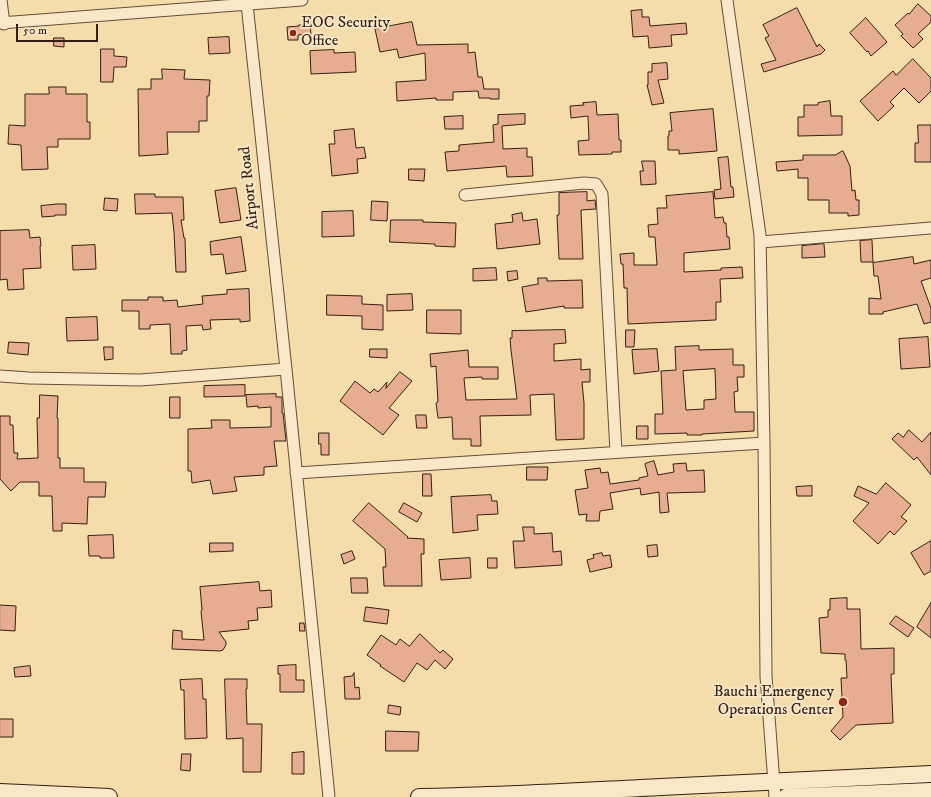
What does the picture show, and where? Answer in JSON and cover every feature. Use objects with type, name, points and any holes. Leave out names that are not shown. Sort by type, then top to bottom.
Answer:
[{"type":"street","points":[[2,0],[2,23],[302,0]]},
{"type":"street","points":[[727,0],[760,235],[766,676],[775,797]]},
{"type":"street","name":"Airport Road","points":[[246,4],[286,369],[329,797]]},
{"type":"street","points":[[465,195],[584,183],[596,184],[602,194],[616,452]]},
{"type":"street","points":[[760,242],[931,228]]},
{"type":"street","points":[[0,376],[140,380],[286,369]]},
{"type":"street","points":[[296,473],[764,443]]},
{"type":"street","points":[[419,797],[562,792],[931,774]]},
{"type":"street","points":[[786,797],[931,791]]},
{"type":"street","points":[[0,792],[110,797]]},
{"type":"building","points":[[918,4],[931,16],[931,22],[918,34],[923,39],[913,48],[901,36],[903,34],[895,25],[908,13],[909,14]]},
{"type":"building","points":[[797,8],[817,47],[819,44],[825,50],[821,54],[764,72],[761,64],[776,60],[765,38],[769,36],[763,25]]},
{"type":"building","points":[[642,10],[642,17],[649,17],[650,26],[686,23],[687,34],[671,35],[672,46],[649,48],[648,36],[633,37],[631,11]]},
{"type":"building","points":[[866,18],[887,42],[871,56],[850,33]]},
{"type":"building","points":[[412,22],[417,45],[468,44],[468,53],[475,52],[478,77],[482,77],[484,89],[499,89],[499,99],[479,98],[478,91],[453,92],[453,100],[436,100],[436,98],[397,101],[396,82],[426,80],[425,53],[399,58],[397,49],[380,52],[375,29]]},
{"type":"building","points":[[310,25],[311,34],[298,35],[298,40],[288,40],[287,27]]},
{"type":"building","points":[[229,37],[230,53],[209,54],[208,38]]},
{"type":"building","points":[[54,38],[64,38],[64,47],[54,46]]},
{"type":"building","points":[[101,49],[114,49],[114,56],[127,57],[126,67],[114,67],[113,82],[101,82]]},
{"type":"building","points":[[334,50],[334,53],[355,52],[356,72],[311,74],[310,51]]},
{"type":"building","points":[[913,59],[931,78],[931,91],[919,103],[904,88],[890,102],[894,106],[878,121],[860,101],[893,71],[896,75]]},
{"type":"building","points":[[667,63],[668,79],[658,80],[664,103],[652,105],[647,85],[648,72],[652,72],[652,64]]},
{"type":"building","points":[[162,69],[185,70],[184,79],[210,80],[209,96],[207,96],[207,121],[199,121],[199,132],[167,132],[168,154],[139,156],[138,89],[151,89],[151,79],[162,79]]},
{"type":"building","points":[[49,87],[66,87],[66,94],[87,94],[87,122],[90,122],[90,139],[58,139],[58,147],[47,147],[48,169],[22,170],[21,145],[8,144],[9,125],[25,126],[25,94],[49,94]]},
{"type":"building","points":[[830,101],[831,116],[842,116],[842,135],[798,136],[798,117],[804,117],[804,105],[818,105],[818,103]]},
{"type":"building","points":[[596,102],[597,115],[618,114],[621,152],[612,152],[612,154],[579,155],[578,141],[589,140],[588,116],[571,118],[570,106]]},
{"type":"building","points":[[713,109],[717,151],[679,154],[679,150],[668,150],[669,131],[672,131],[670,113]]},
{"type":"building","points":[[525,114],[525,124],[502,126],[503,149],[527,148],[527,157],[532,157],[533,176],[507,177],[506,166],[447,171],[445,152],[459,151],[459,145],[494,142],[493,125],[498,124],[498,115]]},
{"type":"building","points":[[463,116],[463,129],[445,129],[444,117]]},
{"type":"building","points":[[918,125],[931,125],[931,162],[915,162],[915,143],[918,143]]},
{"type":"building","points":[[354,129],[356,148],[364,147],[366,158],[357,159],[358,173],[332,176],[329,144],[335,144],[334,131]]},
{"type":"building","points":[[843,151],[850,166],[852,191],[855,190],[856,200],[859,200],[859,215],[848,216],[848,213],[829,213],[829,200],[808,200],[808,178],[798,178],[798,169],[777,171],[776,162],[803,160],[803,155],[835,155]]},
{"type":"building","points":[[728,157],[731,187],[733,187],[734,197],[715,199],[714,190],[721,189],[718,158]]},
{"type":"building","points":[[642,161],[655,161],[656,184],[641,185],[640,171],[643,171]]},
{"type":"building","points":[[409,169],[425,169],[424,181],[409,180]]},
{"type":"building","points":[[236,188],[241,220],[220,223],[215,191]]},
{"type":"building","points":[[587,192],[587,201],[595,200],[596,209],[581,210],[583,259],[559,259],[557,215],[559,215],[559,193]]},
{"type":"building","points":[[713,192],[715,218],[723,217],[724,223],[726,223],[730,249],[684,253],[684,272],[742,267],[743,278],[720,279],[721,302],[716,302],[716,320],[628,324],[627,288],[624,288],[623,264],[621,264],[620,254],[634,253],[634,265],[657,265],[655,237],[649,237],[648,225],[658,224],[657,208],[667,208],[666,196]]},
{"type":"building","points":[[135,194],[155,194],[155,197],[183,197],[184,220],[181,220],[185,238],[186,272],[176,272],[172,213],[136,214]]},
{"type":"building","points":[[105,198],[118,199],[117,211],[104,210]]},
{"type":"building","points":[[372,201],[388,202],[387,221],[371,220]]},
{"type":"building","points":[[66,204],[66,215],[42,217],[41,206]]},
{"type":"building","points":[[353,211],[354,236],[322,237],[322,212]]},
{"type":"building","points":[[522,213],[523,221],[537,219],[540,244],[497,249],[495,224],[513,222],[512,215]]},
{"type":"building","points":[[391,220],[423,220],[423,222],[456,223],[455,247],[435,246],[435,244],[390,242]]},
{"type":"building","points":[[29,230],[30,238],[40,237],[41,268],[23,269],[24,289],[8,290],[7,279],[0,280],[0,231]]},
{"type":"building","points":[[241,237],[246,271],[226,274],[223,254],[211,255],[210,242]]},
{"type":"building","points":[[872,240],[873,262],[861,262],[860,241]]},
{"type":"building","points":[[824,244],[825,257],[802,258],[802,246]]},
{"type":"building","points":[[95,245],[96,269],[73,270],[72,246]]},
{"type":"building","points":[[913,257],[914,264],[931,260],[931,278],[921,281],[931,308],[931,322],[924,324],[917,304],[883,312],[883,314],[869,314],[869,298],[881,299],[878,276],[874,276],[873,263]]},
{"type":"building","points":[[496,268],[497,280],[473,281],[473,269]]},
{"type":"building","points":[[517,271],[518,279],[508,281],[507,272]]},
{"type":"building","points":[[538,278],[547,278],[547,281],[582,280],[583,308],[564,308],[564,306],[526,312],[522,287],[538,284]]},
{"type":"building","points":[[249,289],[250,321],[240,322],[240,319],[210,320],[211,329],[203,330],[202,325],[186,326],[187,350],[182,351],[182,354],[171,354],[170,324],[150,325],[150,329],[139,329],[139,311],[122,311],[122,300],[148,300],[148,297],[163,297],[163,301],[177,300],[178,307],[203,304],[202,296],[227,294],[227,290]]},
{"type":"building","points":[[412,294],[413,310],[387,311],[387,295]]},
{"type":"building","points":[[327,295],[362,296],[362,304],[383,305],[383,330],[362,329],[362,316],[327,315]]},
{"type":"building","points":[[427,310],[461,310],[461,334],[427,333]]},
{"type":"building","points":[[97,317],[98,340],[67,341],[66,318]]},
{"type":"building","points":[[565,330],[566,343],[554,344],[554,361],[581,359],[581,370],[590,369],[590,382],[582,382],[584,403],[584,439],[556,440],[554,394],[530,395],[531,415],[480,416],[481,446],[471,446],[471,439],[453,439],[452,417],[438,418],[436,403],[438,402],[436,366],[431,367],[430,354],[468,350],[469,367],[498,367],[498,379],[482,379],[482,377],[464,378],[466,400],[517,399],[510,338],[512,338],[512,331]]},
{"type":"building","points":[[626,330],[635,330],[634,347],[626,347]]},
{"type":"building","points":[[928,337],[930,367],[901,369],[899,339]]},
{"type":"building","points":[[9,342],[29,343],[28,355],[8,353]]},
{"type":"building","points":[[699,346],[699,350],[733,349],[733,365],[744,365],[744,377],[737,377],[738,391],[734,392],[735,412],[754,412],[754,431],[702,435],[687,435],[687,433],[655,434],[655,414],[663,414],[661,371],[676,370],[675,347]],"holes":[[[715,369],[716,399],[704,400],[704,409],[686,410],[683,371]]]},
{"type":"building","points":[[104,347],[113,347],[113,359],[105,360]]},
{"type":"building","points":[[370,349],[387,349],[387,358],[370,357]]},
{"type":"building","points":[[657,349],[659,371],[634,374],[632,350]]},
{"type":"building","points":[[400,372],[412,381],[389,408],[399,415],[383,435],[340,401],[355,381],[370,393],[374,389],[378,392],[387,382],[386,388]]},
{"type":"building","points":[[245,385],[245,396],[204,397],[204,386]]},
{"type":"building","points":[[276,394],[276,397],[282,397],[282,413],[286,441],[274,441],[277,466],[264,467],[264,475],[234,477],[237,491],[213,494],[210,480],[192,483],[191,471],[188,471],[188,429],[212,428],[211,420],[230,420],[230,428],[271,427],[271,407],[247,407],[246,395]]},
{"type":"building","points":[[40,395],[58,396],[58,458],[60,458],[60,468],[84,468],[84,482],[106,482],[105,497],[88,497],[87,524],[62,523],[62,531],[53,531],[52,496],[39,496],[39,482],[20,482],[11,491],[0,479],[0,416],[10,416],[10,425],[13,425],[14,453],[18,453],[17,459],[38,458],[37,418],[39,418]]},
{"type":"building","points":[[170,397],[180,397],[180,418],[170,418]]},
{"type":"building","points":[[416,415],[426,415],[427,428],[417,428]]},
{"type":"building","points":[[637,426],[648,426],[648,439],[637,439]]},
{"type":"building","points":[[909,430],[922,442],[931,432],[931,475],[917,457],[914,460],[892,439],[898,433],[903,437]]},
{"type":"building","points":[[319,433],[329,433],[329,455],[321,455]]},
{"type":"building","points":[[654,461],[658,475],[674,472],[673,464],[686,463],[687,471],[704,470],[705,492],[667,493],[669,512],[660,513],[659,492],[641,495],[640,488],[610,493],[613,509],[600,511],[599,521],[586,521],[587,514],[579,515],[575,490],[588,488],[585,470],[600,468],[601,473],[608,472],[610,484],[639,480],[639,478],[648,476],[645,464]]},
{"type":"building","points":[[527,467],[548,467],[547,480],[527,480]]},
{"type":"building","points":[[423,474],[431,474],[432,496],[423,496]]},
{"type":"building","points":[[886,483],[911,505],[901,517],[907,521],[894,535],[890,531],[878,544],[853,521],[869,503],[854,496],[858,486],[876,494]]},
{"type":"building","points":[[812,486],[812,496],[797,496],[796,487]]},
{"type":"building","points":[[491,495],[492,501],[497,501],[498,514],[477,515],[478,530],[453,533],[451,497]]},
{"type":"building","points":[[369,503],[408,537],[407,538],[424,539],[424,554],[421,554],[422,586],[384,586],[383,567],[386,567],[385,549],[353,521]]},
{"type":"building","points":[[404,503],[422,513],[417,522],[399,512]]},
{"type":"building","points":[[523,527],[534,527],[534,534],[552,533],[553,552],[561,551],[562,565],[515,568],[513,541],[524,541]]},
{"type":"building","points":[[113,535],[114,558],[89,556],[88,536]]},
{"type":"building","points":[[931,541],[931,571],[924,575],[911,553]]},
{"type":"building","points":[[210,543],[233,543],[233,551],[210,552]]},
{"type":"building","points":[[657,545],[658,556],[648,557],[647,546]]},
{"type":"building","points":[[352,551],[355,559],[344,564],[341,555]]},
{"type":"building","points":[[602,553],[603,556],[610,555],[612,567],[590,572],[587,560],[594,558],[593,555]]},
{"type":"building","points":[[470,558],[471,578],[441,580],[439,560]]},
{"type":"building","points":[[488,558],[497,558],[497,568],[488,568]]},
{"type":"building","points":[[351,578],[367,578],[368,593],[352,593]]},
{"type":"building","points":[[259,582],[260,591],[271,590],[272,607],[257,608],[258,620],[248,621],[249,629],[219,632],[226,642],[223,650],[172,649],[173,630],[182,631],[182,639],[204,640],[200,587]]},
{"type":"building","points":[[847,598],[847,609],[860,609],[861,649],[894,648],[894,674],[891,674],[893,723],[856,725],[840,740],[831,731],[843,717],[841,678],[847,678],[845,654],[821,653],[819,618],[828,617],[828,610],[830,610],[830,599]]},
{"type":"building","points":[[931,603],[931,638],[917,627]]},
{"type":"building","points":[[0,605],[16,606],[15,631],[0,630]]},
{"type":"building","points":[[366,607],[389,610],[387,624],[364,621]]},
{"type":"building","points":[[896,616],[914,628],[908,637],[890,624]]},
{"type":"building","points":[[300,623],[304,623],[305,631],[300,631]]},
{"type":"building","points":[[420,634],[440,653],[443,650],[453,659],[445,669],[435,660],[427,670],[417,663],[404,682],[380,666],[381,665],[367,655],[381,635],[396,645],[400,639],[409,646]]},
{"type":"building","points":[[296,665],[296,680],[304,680],[304,692],[280,692],[280,674],[278,674],[278,666]]},
{"type":"building","points":[[30,666],[31,676],[15,677],[14,668]]},
{"type":"building","points":[[354,673],[355,688],[359,687],[360,699],[345,699],[344,677],[352,676]]},
{"type":"building","points":[[202,679],[203,699],[206,699],[207,738],[185,739],[184,690],[181,690],[180,680]]},
{"type":"building","points":[[225,679],[247,679],[247,724],[262,724],[261,772],[243,772],[243,738],[227,739]]},
{"type":"building","points":[[389,705],[401,707],[400,715],[388,713]]},
{"type":"building","points":[[0,719],[13,719],[13,737],[0,737]]},
{"type":"building","points":[[386,731],[419,732],[418,751],[386,751]]},
{"type":"building","points":[[304,752],[304,774],[292,774],[292,753]]},
{"type":"building","points":[[182,754],[191,754],[190,771],[181,770]]},
{"type":"place","name":"EOC Security Office","points":[[293,33]]},
{"type":"place","name":"Bauchi Emergency Operations Center","points":[[843,702]]}]
